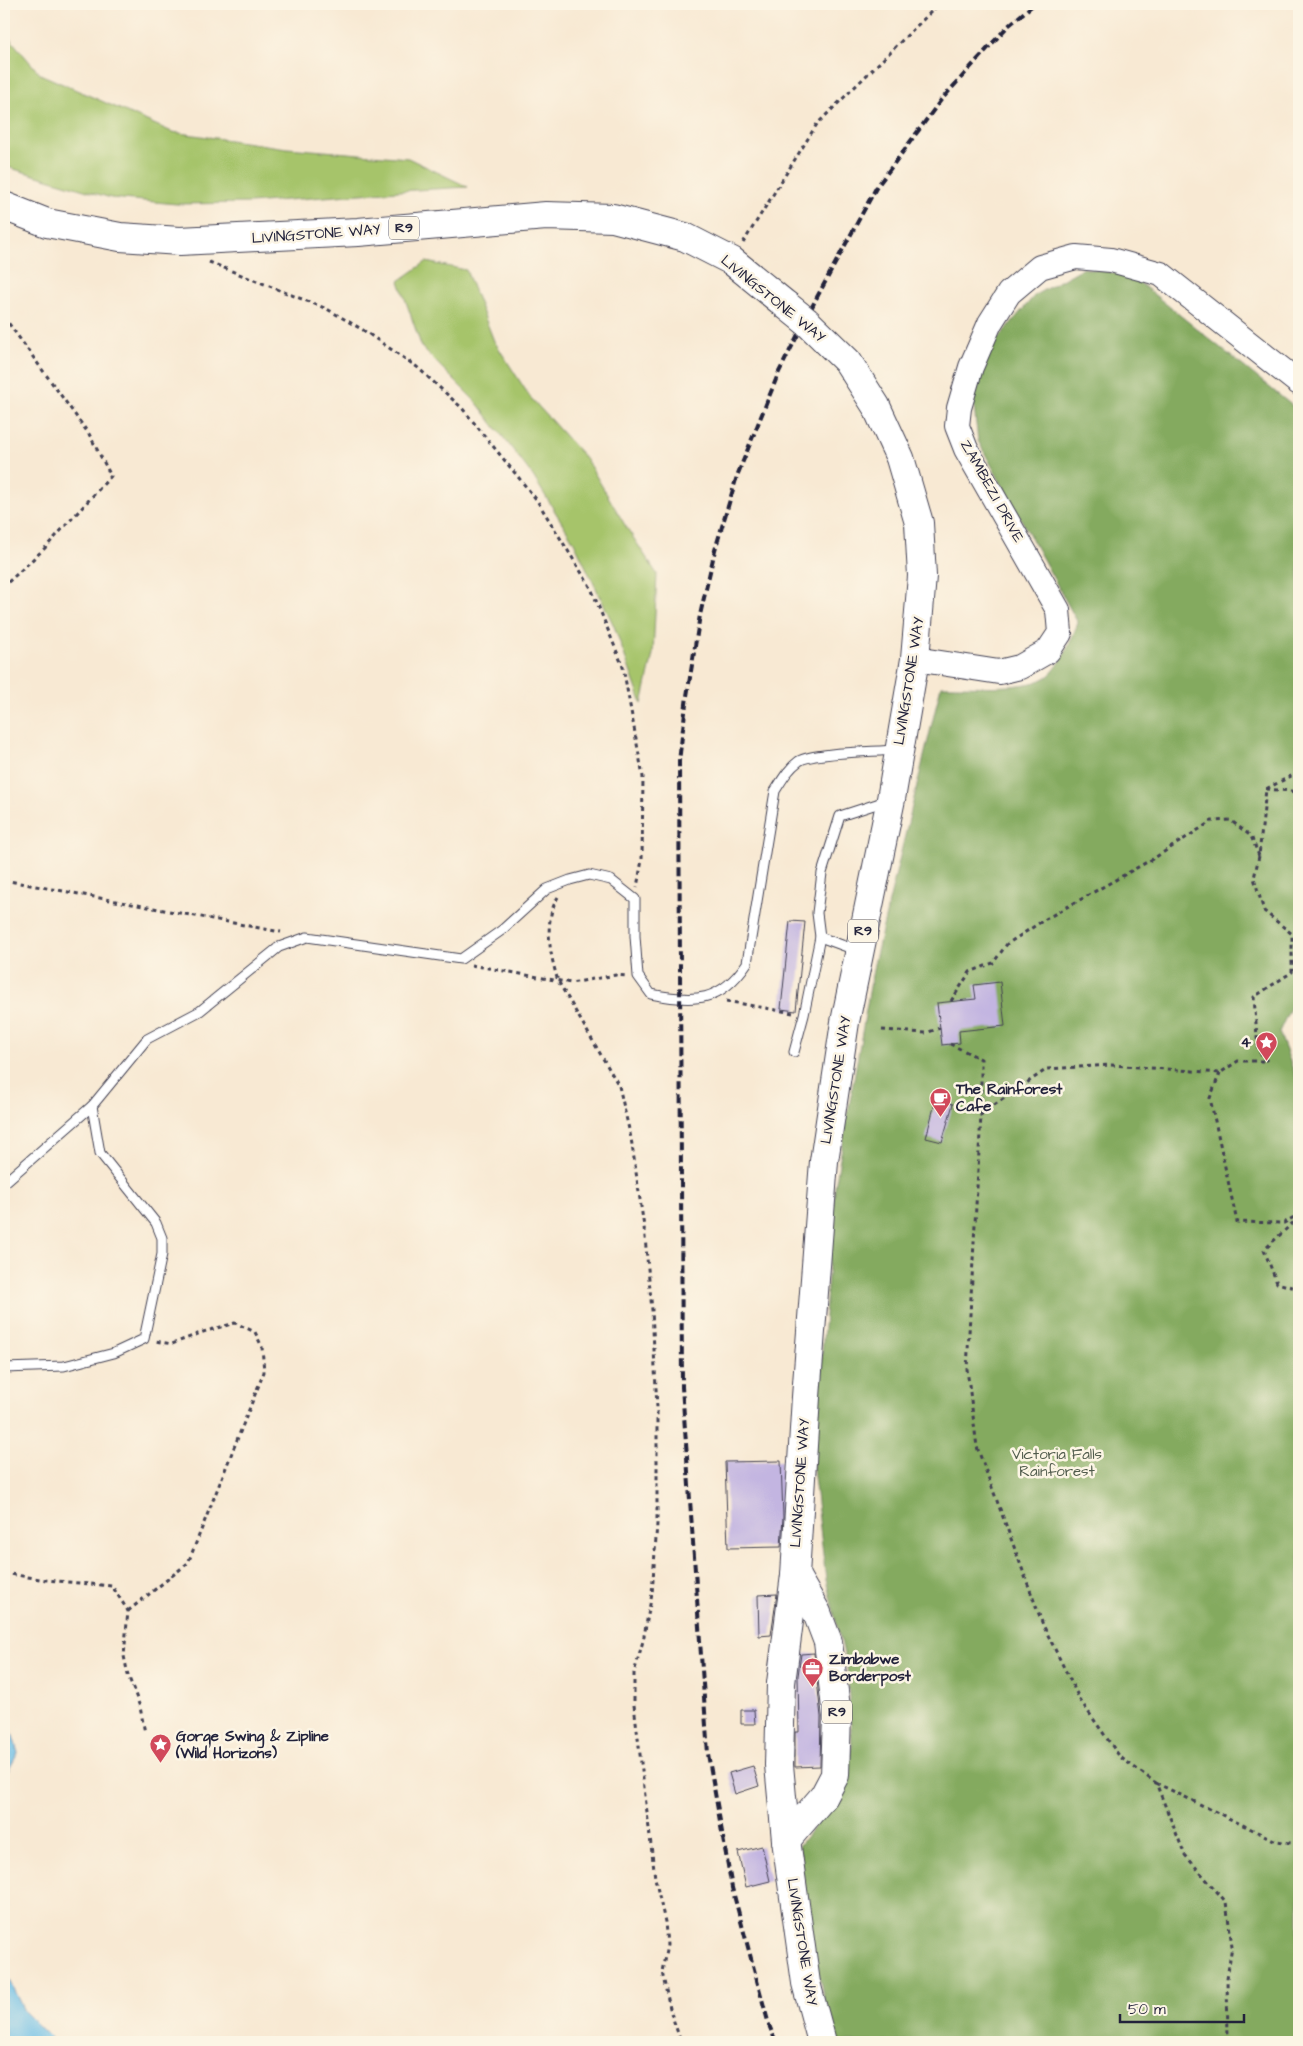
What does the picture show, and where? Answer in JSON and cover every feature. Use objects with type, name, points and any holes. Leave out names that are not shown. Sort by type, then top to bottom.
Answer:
[{"type":"highway","name":"LIVINGSTONE WAY","points":[[4,206],[47,223],[120,237],[180,241],[358,232],[546,216],[614,218],[685,237],[732,261],[796,313],[848,362],[876,406],[900,458],[918,523],[922,576],[916,658],[891,800],[845,1022],[824,1161],[795,1575],[781,1682],[779,1765],[786,1840],[806,1983],[822,2042]]},
{"type":"highway","name":"R9","points":[[786,1840],[824,1796],[835,1774],[837,1716],[828,1642],[817,1613],[795,1575]]},
{"type":"street","name":"ZAMBEZI DRIVE","points":[[916,658],[999,672],[1020,667],[1048,651],[1060,633],[1058,610],[966,449],[957,426],[958,408],[971,367],[990,323],[1009,293],[1040,267],[1076,256],[1111,260],[1161,274],[1299,383]]},
{"type":"lane","points":[[4,1183],[92,1106],[146,1039],[200,1011],[279,947],[307,937],[461,959],[502,930],[547,889],[589,875],[611,880],[636,899],[635,936],[638,976],[651,994],[680,1000],[700,998],[721,991],[736,978],[747,963],[775,791],[786,773],[801,760],[836,753],[899,749]]},
{"type":"lane","points":[[794,1052],[804,1015],[820,937],[817,913],[822,873],[840,816],[891,800]]},
{"type":"lane","points":[[820,937],[859,951]]},
{"type":"lane","points":[[4,1368],[64,1366],[114,1353],[144,1339],[162,1254],[162,1238],[156,1223],[100,1153],[92,1106]]},
{"type":"path","points":[[732,261],[817,124],[939,4]]},
{"type":"path","points":[[180,241],[208,262],[327,310],[363,330],[417,367],[462,408],[536,499],[591,588],[623,667],[643,776],[642,860],[636,899]]},
{"type":"path","points":[[4,317],[89,434],[111,476],[44,548],[4,586]]},
{"type":"path","points":[[1266,789],[1299,772]]},
{"type":"path","points":[[1266,789],[1291,791],[1299,794]]},
{"type":"path","points":[[1266,789],[1254,878],[1264,911],[1292,934],[1292,972],[1254,997],[1258,1050],[1267,1061],[1238,1061],[1220,1073],[1210,1098],[1237,1222],[1284,1223],[1299,1215]]},
{"type":"path","points":[[951,1001],[970,972],[993,963],[1007,944],[1044,920],[1156,857],[1212,821],[1230,820],[1252,836],[1258,856]]},
{"type":"path","points":[[4,880],[307,937]]},
{"type":"path","points":[[570,880],[552,907],[549,934],[558,981],[619,1086],[631,1138],[644,1227],[652,1310],[656,1398],[657,1524],[652,1594],[643,1641],[634,1673],[634,1705],[655,1878],[665,1922],[667,1945],[662,1972],[671,2013],[681,2042]]},
{"type":"path","points":[[461,959],[473,966],[571,983],[616,975],[638,976]]},
{"type":"path","points":[[700,998],[804,1015]]},
{"type":"path","points":[[882,1030],[926,1033],[940,1028]]},
{"type":"path","points":[[950,1044],[981,1059],[981,1115],[967,1369],[977,1447],[1043,1624],[1080,1700],[1120,1757],[1156,1782],[1276,1841],[1299,1844]]},
{"type":"path","points":[[981,1115],[1047,1069],[1111,1065],[1220,1073]]},
{"type":"path","points":[[1299,1215],[1264,1250],[1277,1283],[1299,1289]]},
{"type":"path","points":[[128,1611],[188,1564],[264,1372],[262,1347],[255,1332],[236,1323],[203,1332],[172,1344],[144,1339]]},
{"type":"path","points":[[4,1573],[46,1580],[112,1586],[128,1611],[124,1656],[128,1675],[140,1707],[145,1733]]},
{"type":"path","points":[[1156,1782],[1185,1855],[1226,1902],[1232,1946],[1227,1978],[1228,2040],[1230,2042]]},
{"type":"green space","points":[[6,34],[40,74],[172,132],[287,148],[408,158],[468,187],[250,203],[177,204],[111,198],[4,166],[4,36]]},
{"type":"green space","points":[[426,262],[466,270],[494,341],[530,397],[586,459],[657,574],[653,654],[642,704],[614,626],[574,542],[533,476],[477,403],[422,348],[399,281]]},
{"type":"green space","name":"Victoria Falls Rainforest","points":[[1083,268],[1130,275],[1299,411],[1299,989],[1279,1032],[1299,1085],[1299,2042],[833,2042],[813,1948],[799,1846],[838,1795],[852,1746],[847,1666],[826,1580],[813,1468],[835,1187],[874,964],[941,686],[1023,685],[1045,678],[1056,668],[1069,645],[1078,623],[978,441],[972,390],[993,344],[1035,295]]},
{"type":"water","points":[[4,1705],[18,1753],[4,1778]]},
{"type":"water","points":[[4,1970],[24,2011],[55,2042],[4,2042]]},
{"type":"building","points":[[790,921],[805,922],[796,1011],[781,1009]]},
{"type":"building","points":[[1000,982],[1005,1026],[959,1031],[960,1043],[942,1045],[937,1003],[976,999],[974,985]]},
{"type":"building","points":[[936,1099],[953,1104],[942,1142],[926,1138]]},
{"type":"building","points":[[781,1461],[783,1517],[781,1547],[728,1548],[725,1462]]},
{"type":"building","points":[[777,1594],[771,1635],[759,1636],[758,1595]]},
{"type":"building","points":[[814,1653],[821,1717],[820,1766],[795,1767],[795,1732],[799,1732],[798,1676],[801,1654]]},
{"type":"building","points":[[741,1710],[754,1710],[755,1724],[741,1724]]},
{"type":"building","points":[[753,1766],[759,1786],[735,1794],[729,1773]]},
{"type":"building","points":[[762,1846],[770,1881],[746,1887],[738,1852]]},
{"type":"railway","points":[[776,2042],[769,2025],[732,1888],[708,1754],[682,1387],[679,761],[687,696],[700,615],[715,550],[737,476],[779,372],[876,188],[941,100],[1007,27],[1034,4]]},
{"type":"place","name":"4","points":[[1267,1061]]},
{"type":"place","name":"The Rainforest Cafe","points":[[940,1117]]},
{"type":"place","name":"Zimbabwe Borderpost","points":[[813,1687]]},
{"type":"place","name":"Gorge Swing & Zipline (Wild Horizons)","points":[[160,1764]]}]
